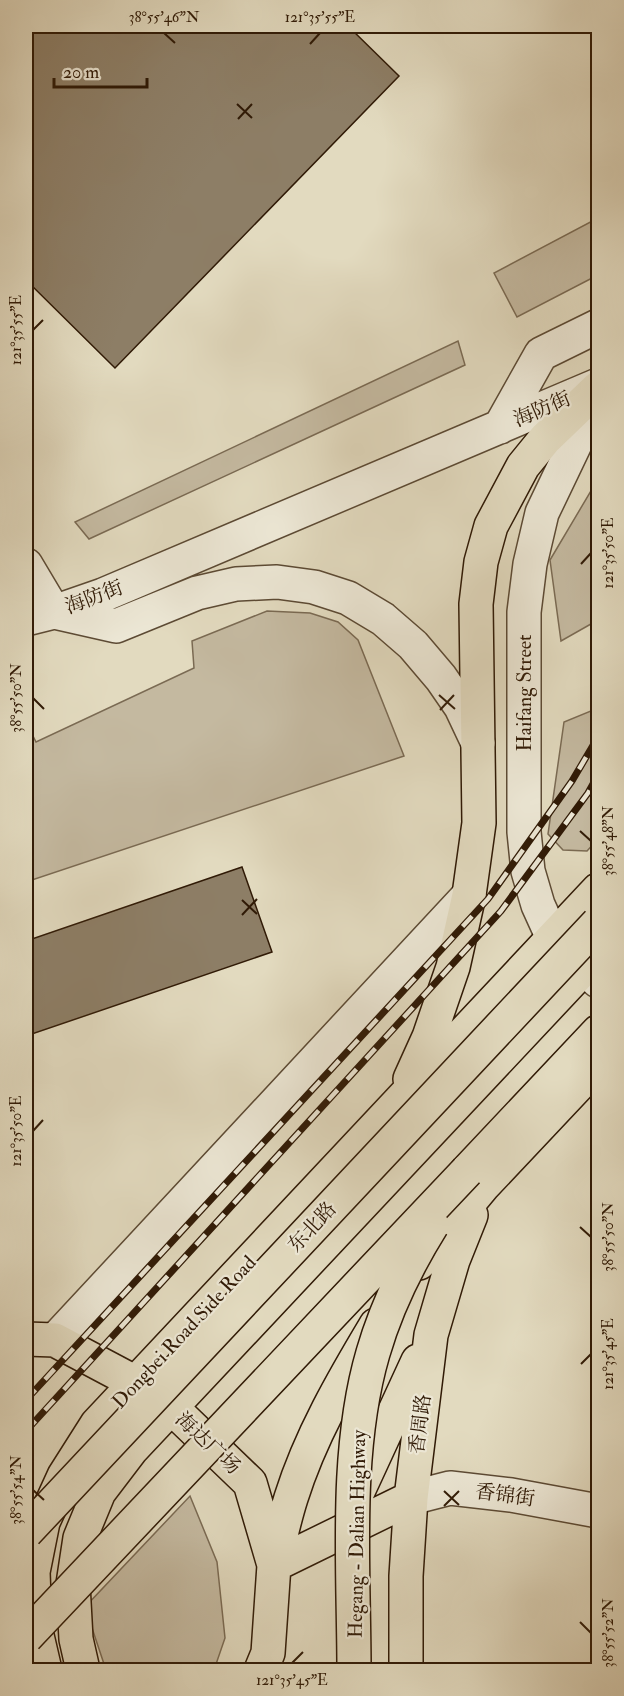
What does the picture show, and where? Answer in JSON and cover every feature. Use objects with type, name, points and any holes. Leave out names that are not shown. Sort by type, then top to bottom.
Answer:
[{"type":"main road","points":[[399,1102],[429,1036],[453,966],[469,896],[479,823],[476,603],[481,562],[491,526],[523,466],[544,439],[598,386]]},
{"type":"main road","name":"Dongbei Road Side Road","points":[[45,1671],[35,1627],[33,1572],[43,1522],[64,1476],[97,1424],[598,890]]},
{"type":"main road","name":"东北路","points":[[26,1532],[598,923]]},
{"type":"main road","name":"东北路","points":[[83,1671],[76,1639],[73,1584],[80,1538],[99,1492],[130,1450],[594,968]]},
{"type":"main road","points":[[274,1565],[291,1498],[313,1442],[339,1388],[375,1326],[475,1178],[598,1032]]},
{"type":"main road","points":[[26,1637],[475,1178],[598,1064]]},
{"type":"main road","name":"香周路","points":[[406,1671],[406,1576],[411,1498],[431,1335],[475,1178]]},
{"type":"main road","name":"Hegang - Dalian Highway","points":[[354,1671],[353,1487],[359,1418],[373,1354],[396,1291],[423,1239],[475,1178]]},
{"type":"main road","points":[[338,1534],[431,1335]]},
{"type":"main road","name":"海达广场","points":[[40,1340],[136,1383],[171,1407],[250,1482],[274,1565],[269,1665]]},
{"type":"main road","points":[[274,1565],[411,1498]]},
{"type":"street","points":[[500,427],[541,354],[598,326]]},
{"type":"street","name":"海防街","points":[[40,616],[103,595],[598,386]]},
{"type":"street","name":"Haifang Street","points":[[594,968],[553,938],[538,904],[528,870],[524,832],[524,612],[530,564],[542,513],[598,396]]},
{"type":"street","points":[[26,565],[40,616]]},
{"type":"street","name":"海防街","points":[[40,616],[116,626],[197,593],[236,584],[277,582],[314,587],[348,598],[382,619],[413,645],[441,678],[460,707],[478,743]]},
{"type":"street","points":[[40,1340],[469,896]]},
{"type":"street","name":"香锦街","points":[[411,1498],[450,1488],[511,1495],[598,1511]]},
{"type":"shaded area","points":[[598,218],[598,275],[517,317],[494,273]]},
{"type":"shaded area","points":[[458,341],[465,365],[89,539],[75,522]]},
{"type":"shaded area","points":[[598,479],[598,620],[561,641],[550,560]]},
{"type":"shaded area","points":[[267,611],[310,613],[338,622],[358,640],[404,756],[26,882],[26,722],[36,742],[194,668],[192,641]]},
{"type":"shaded area","points":[[598,708],[598,839],[587,851],[563,850],[548,834],[564,722]]},
{"type":"shaded area","points":[[190,1496],[217,1562],[225,1638],[214,1670],[106,1670],[85,1607]]},
{"type":"building","points":[[26,26],[348,26],[399,76],[115,368],[26,280]]},
{"type":"building","points":[[242,867],[272,952],[26,1036],[26,941]]},
{"type":"railway","points":[[26,1400],[488,899],[572,781],[598,737]]},
{"type":"railway","points":[[26,1431],[501,911],[588,793],[598,775]]}]
